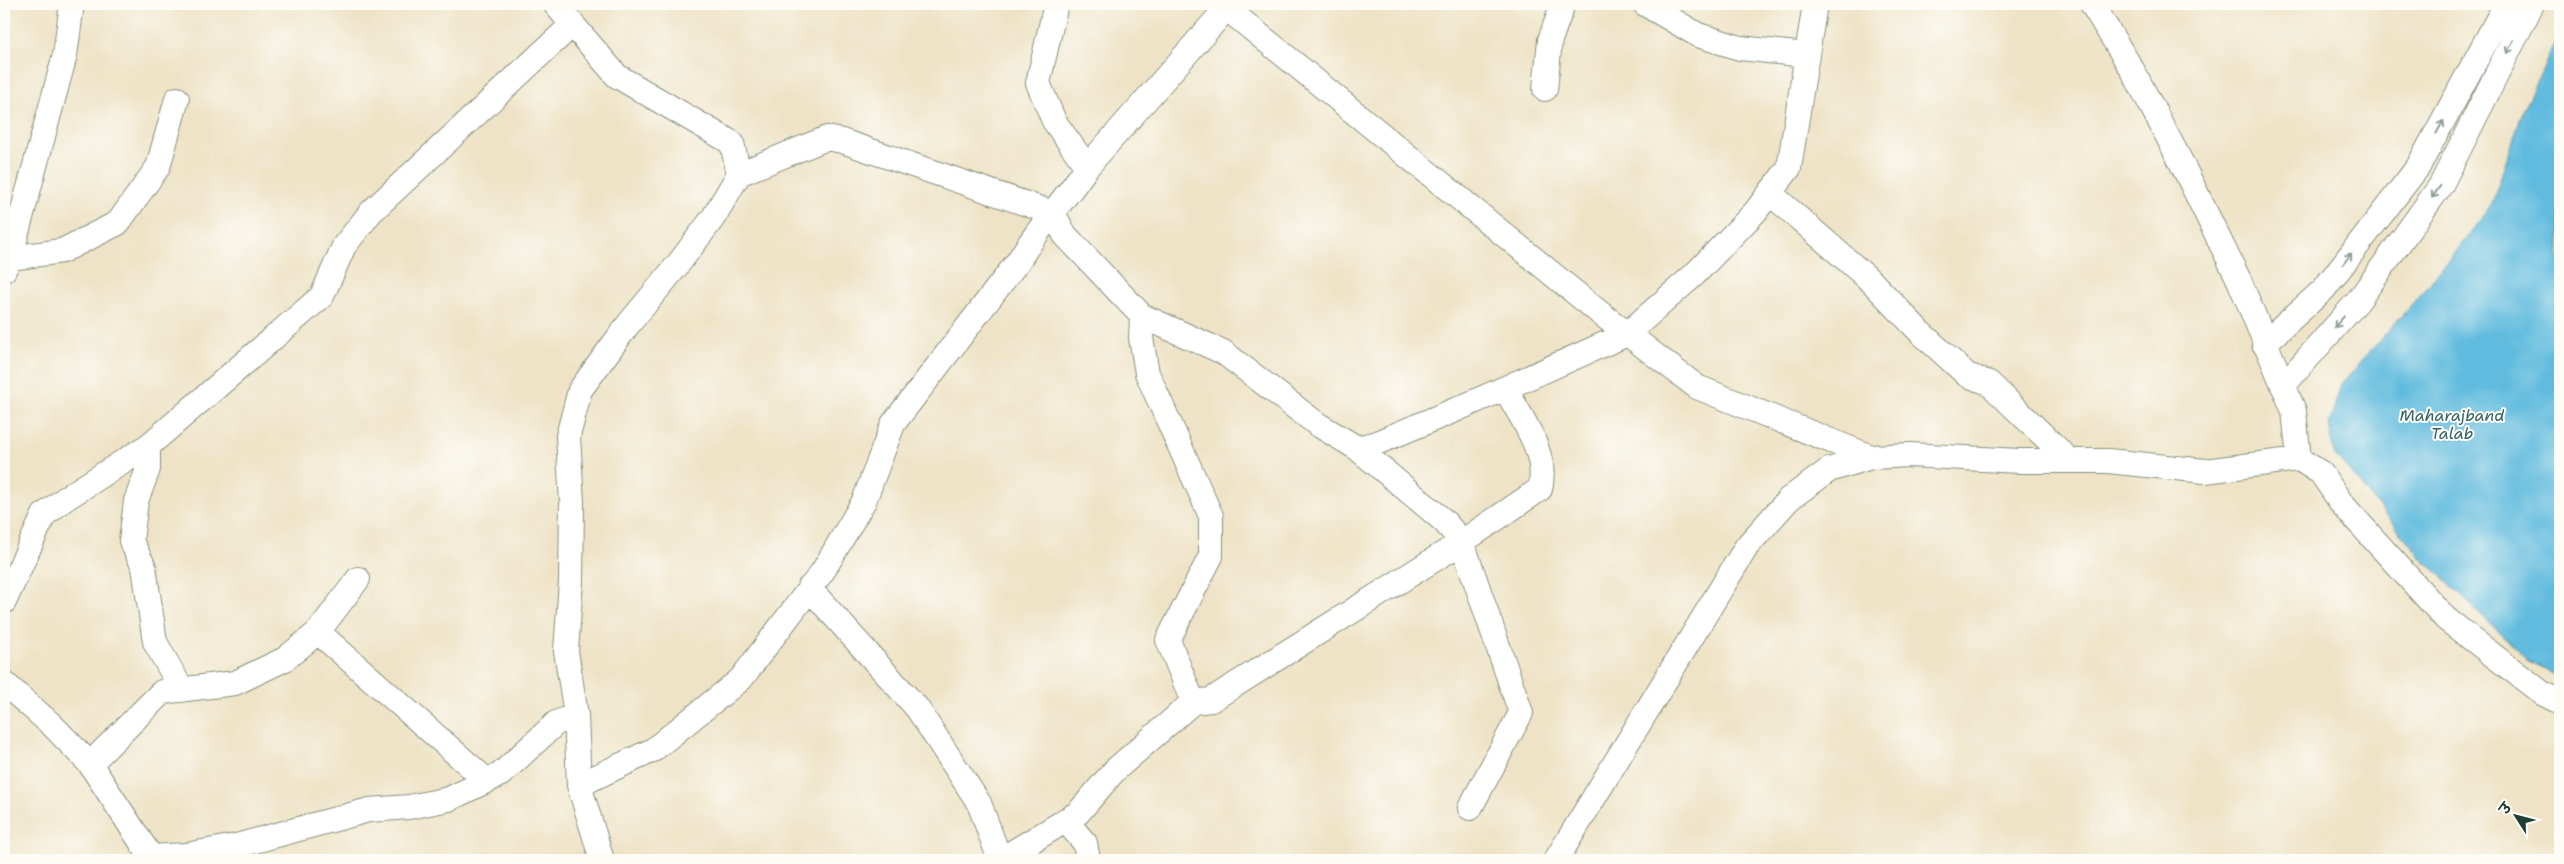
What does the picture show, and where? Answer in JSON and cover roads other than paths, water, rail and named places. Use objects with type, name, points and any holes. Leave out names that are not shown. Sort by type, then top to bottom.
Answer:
[{"type":"street","points":[[72,4],[65,54],[7,264],[62,251],[118,223],[158,168],[177,98]]},
{"type":"street","points":[[555,4],[617,76],[732,142],[739,174]]},
{"type":"street","points":[[1056,4],[1038,83],[1054,121],[1087,167]]},
{"type":"street","points":[[1545,89],[1550,40],[1563,4]]},
{"type":"street","points":[[1645,4],[1698,34],[1740,48],[1806,55]]},
{"type":"street","points":[[1357,448],[1374,444],[1627,334],[1696,274],[1770,193],[1789,168],[1815,4]]},
{"type":"street","points":[[2092,4],[2133,71],[2240,280],[2264,344],[2294,411],[2299,458]]},
{"type":"street","points":[[2264,344],[2324,289],[2418,167],[2506,4]]},
{"type":"street","points":[[2283,386],[2358,301],[2441,185],[2532,4]]},
{"type":"street","points":[[579,785],[653,750],[741,679],[823,571],[864,501],[893,424],[1087,167],[1217,19],[1226,5],[1627,334],[1697,387],[1871,457]]},
{"type":"street","points":[[4,602],[44,515],[66,498],[148,446],[322,296],[344,246],[371,212],[573,24]]},
{"type":"street","points":[[602,860],[579,785],[576,715],[566,651],[571,571],[572,503],[568,436],[580,390],[627,326],[713,218],[739,174],[827,138],[842,141],[1053,213],[1065,235],[1142,316],[1223,352],[1317,424],[1357,448],[1444,521],[1462,542],[1521,713],[1470,808]]},
{"type":"street","points":[[1770,193],[1872,282],[1920,332],[1967,375],[1989,383],[2070,461]]},
{"type":"street","points":[[1142,316],[1141,338],[1147,373],[1211,516],[1211,556],[1168,640],[1193,702]]},
{"type":"street","points":[[809,588],[917,708],[979,803],[1000,860],[1078,813],[1115,770],[1193,702],[1211,700],[1462,542],[1540,489],[1543,476],[1540,456],[1505,388]]},
{"type":"street","points":[[148,446],[148,469],[136,501],[131,541],[144,567],[155,642],[182,690]]},
{"type":"street","points":[[1556,860],[1747,546],[1790,499],[1829,470],[1871,457],[1910,455],[2144,464],[2205,471],[2299,458],[2321,474],[2342,504],[2446,619],[2542,693],[2560,702]]},
{"type":"street","points":[[90,764],[162,692],[235,683],[285,659],[318,632],[358,580]]},
{"type":"street","points":[[318,632],[486,780]]},
{"type":"street","points":[[4,683],[52,724],[90,764],[150,859],[236,846],[369,810],[409,807],[449,799],[501,774],[556,722],[576,715]]},
{"type":"street","points":[[1065,820],[1085,843],[1088,860]]},
{"type":"water","name":"Maharajband Talab","points":[[2560,33],[2560,678],[2528,660],[2422,558],[2334,454],[2329,425],[2341,384],[2427,287],[2491,206],[2524,108]]}]
